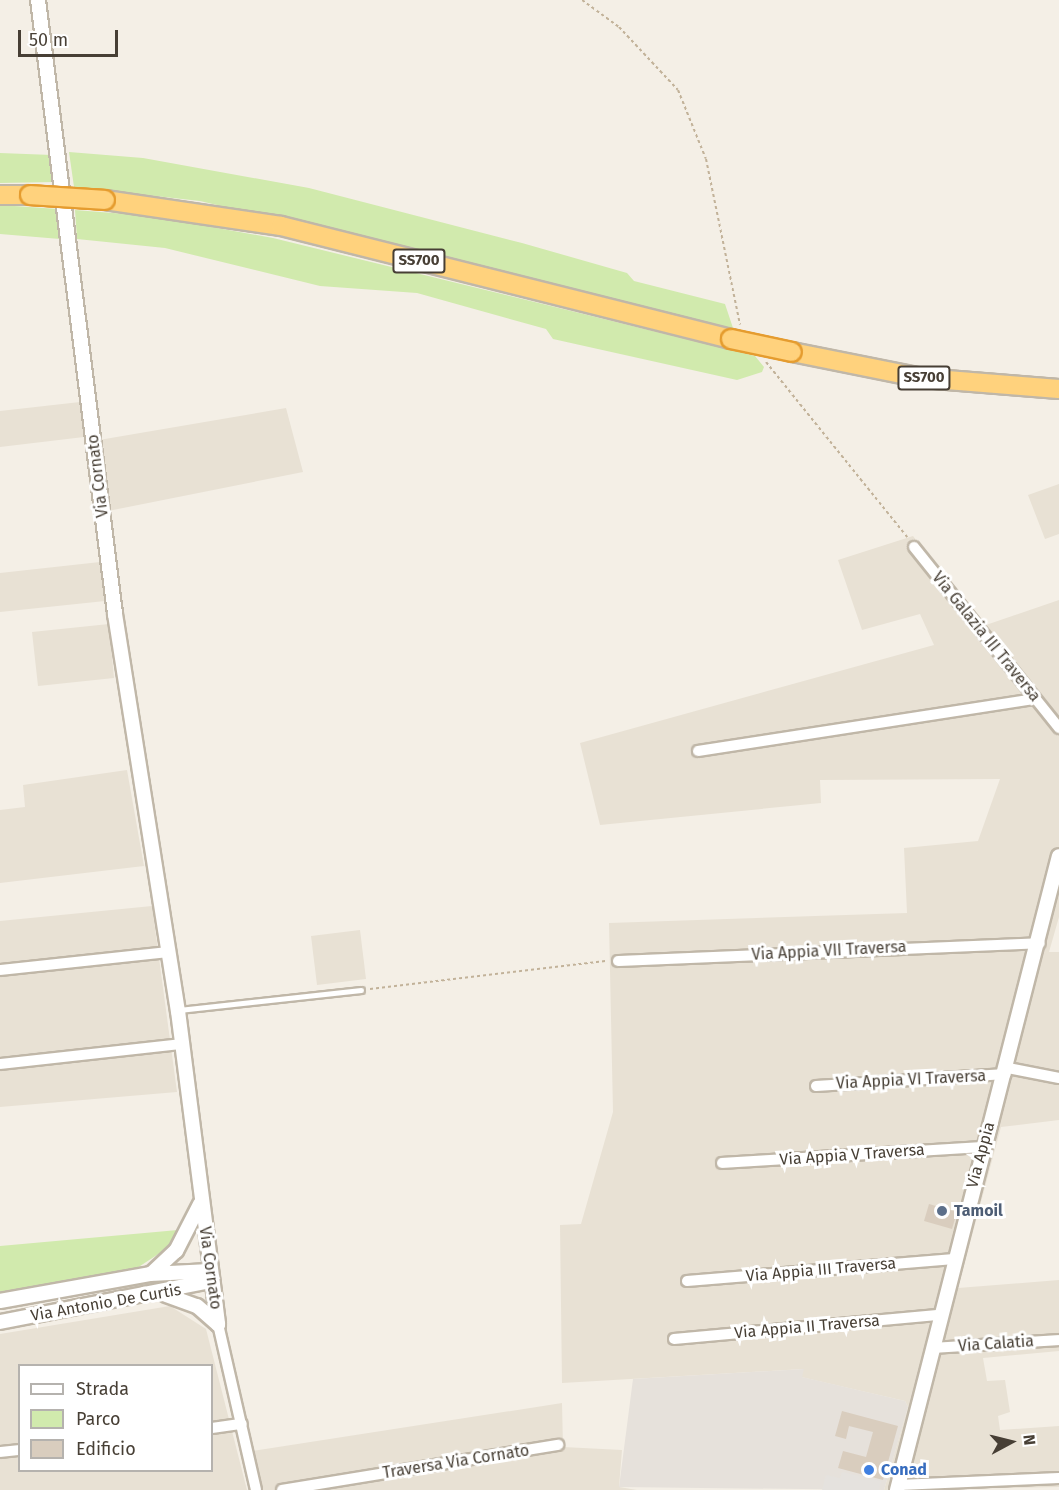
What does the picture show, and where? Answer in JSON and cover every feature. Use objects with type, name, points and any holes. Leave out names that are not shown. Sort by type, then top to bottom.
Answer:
[{"type":"highway","name":"SS700","points":[[0,195],[105,200],[280,226],[792,352],[922,378],[1059,388]]},
{"type":"street","name":"Via Cornato","points":[[38,0],[115,614],[178,1011],[210,1276],[218,1324],[256,1490]]},
{"type":"street","name":"Via Galazia III Traversa","points":[[914,546],[1059,728]]},
{"type":"street","points":[[698,751],[1035,699]]},
{"type":"street","name":"Via Appia","points":[[898,1487],[982,1147],[1007,1071],[1040,943],[1059,856]]},
{"type":"street","name":"Via Appia VII Traversa","points":[[618,961],[1040,943]]},
{"type":"street","points":[[0,970],[168,952]]},
{"type":"street","points":[[0,1064],[182,1044]]},
{"type":"street","name":"Via Appia VI Traversa","points":[[816,1086],[1007,1071],[1059,1078]]},
{"type":"street","name":"Via Appia V Traversa","points":[[722,1163],[982,1147]]},
{"type":"street","name":"Via Antonio De Curtis","points":[[150,1274],[176,1251],[201,1203]]},
{"type":"street","name":"Via Appia III Traversa","points":[[687,1281],[954,1259]]},
{"type":"street","name":"Via Antonio De Curtis","points":[[0,1301],[150,1274],[210,1276]]},
{"type":"street","name":"Via Antonio De Curtis","points":[[0,1322],[158,1294],[210,1276]]},
{"type":"street","points":[[158,1294],[181,1298],[218,1324]]},
{"type":"street","name":"Via Appia II Traversa","points":[[674,1339],[940,1315]]},
{"type":"street","name":"Via Calatia","points":[[933,1348],[1059,1340]]},
{"type":"street","points":[[213,1428],[242,1424]]},
{"type":"street","name":"Traversa Via Cornato","points":[[282,1490],[558,1445]]},
{"type":"street","points":[[0,1452],[18,1450]]},
{"type":"street","points":[[898,1487],[1059,1478]]},
{"type":"lane","points":[[178,1011],[361,990]]},
{"type":"path","points":[[582,0],[619,27],[678,90],[706,159],[738,337]]},
{"type":"path","points":[[759,352],[914,546]]},
{"type":"path","points":[[361,990],[618,961]]},
{"type":"shaded area","points":[[80,402],[84,437],[0,447],[0,411]]},
{"type":"shaded area","points":[[286,408],[303,472],[108,511],[99,440]]},
{"type":"shaded area","points":[[1059,484],[1059,534],[1045,539],[1028,495]]},
{"type":"shaded area","points":[[913,536],[983,626],[1059,600],[1059,917],[1049,952],[1059,952],[1059,1120],[1001,1127],[958,1288],[1059,1280],[1059,1351],[983,1358],[987,1381],[1005,1380],[1010,1412],[998,1416],[1000,1430],[1059,1426],[1059,1487],[884,1490],[908,1407],[905,1401],[801,1377],[803,1369],[562,1383],[560,1225],[581,1224],[613,1112],[609,923],[907,913],[904,848],[978,841],[1000,779],[820,780],[821,803],[600,825],[580,743],[934,645],[920,614],[862,630],[838,560]]},
{"type":"shaded area","points":[[100,562],[105,601],[0,612],[0,573]]},
{"type":"shaded area","points":[[109,624],[114,678],[38,686],[32,632]]},
{"type":"shaded area","points":[[127,770],[144,866],[0,883],[0,810],[25,807],[23,785]]},
{"type":"shaded area","points":[[152,906],[177,1092],[0,1107],[0,921]]},
{"type":"shaded area","points":[[360,930],[366,979],[317,985],[311,936]]},
{"type":"shaded area","points":[[170,1306],[206,1329],[247,1490],[0,1490],[0,1334]]},
{"type":"shaded area","points":[[804,1369],[802,1377],[905,1401],[908,1407],[884,1490],[619,1487],[633,1379]]},
{"type":"shaded area","points":[[562,1403],[563,1447],[622,1450],[619,1487],[637,1490],[262,1490],[253,1451]]},
{"type":"shaded area","points":[[842,1472],[881,1481],[879,1490],[822,1490],[826,1475],[840,1478]]},
{"type":"green space","points":[[69,152],[143,158],[309,188],[522,243],[627,273],[634,281],[725,304],[733,328],[200,201],[74,187]]},
{"type":"green space","points":[[0,153],[52,155],[55,182],[0,183]]},
{"type":"green space","points":[[0,205],[58,209],[60,239],[0,234]]},
{"type":"green space","points":[[75,210],[151,216],[273,238],[755,356],[764,367],[762,372],[737,380],[553,339],[546,329],[417,293],[320,286],[165,248],[77,239]]},
{"type":"green space","points":[[178,1230],[166,1249],[137,1268],[0,1292],[0,1246]]},
{"type":"building","points":[[929,1204],[957,1212],[952,1229],[924,1221]]},
{"type":"building","points":[[842,1411],[898,1426],[883,1480],[838,1468],[843,1451],[866,1457],[873,1432],[849,1426],[846,1439],[835,1436]]},
{"type":"place","name":"Tamoil","points":[[942,1211]]},
{"type":"place","name":"Conad","points":[[869,1470]]}]
